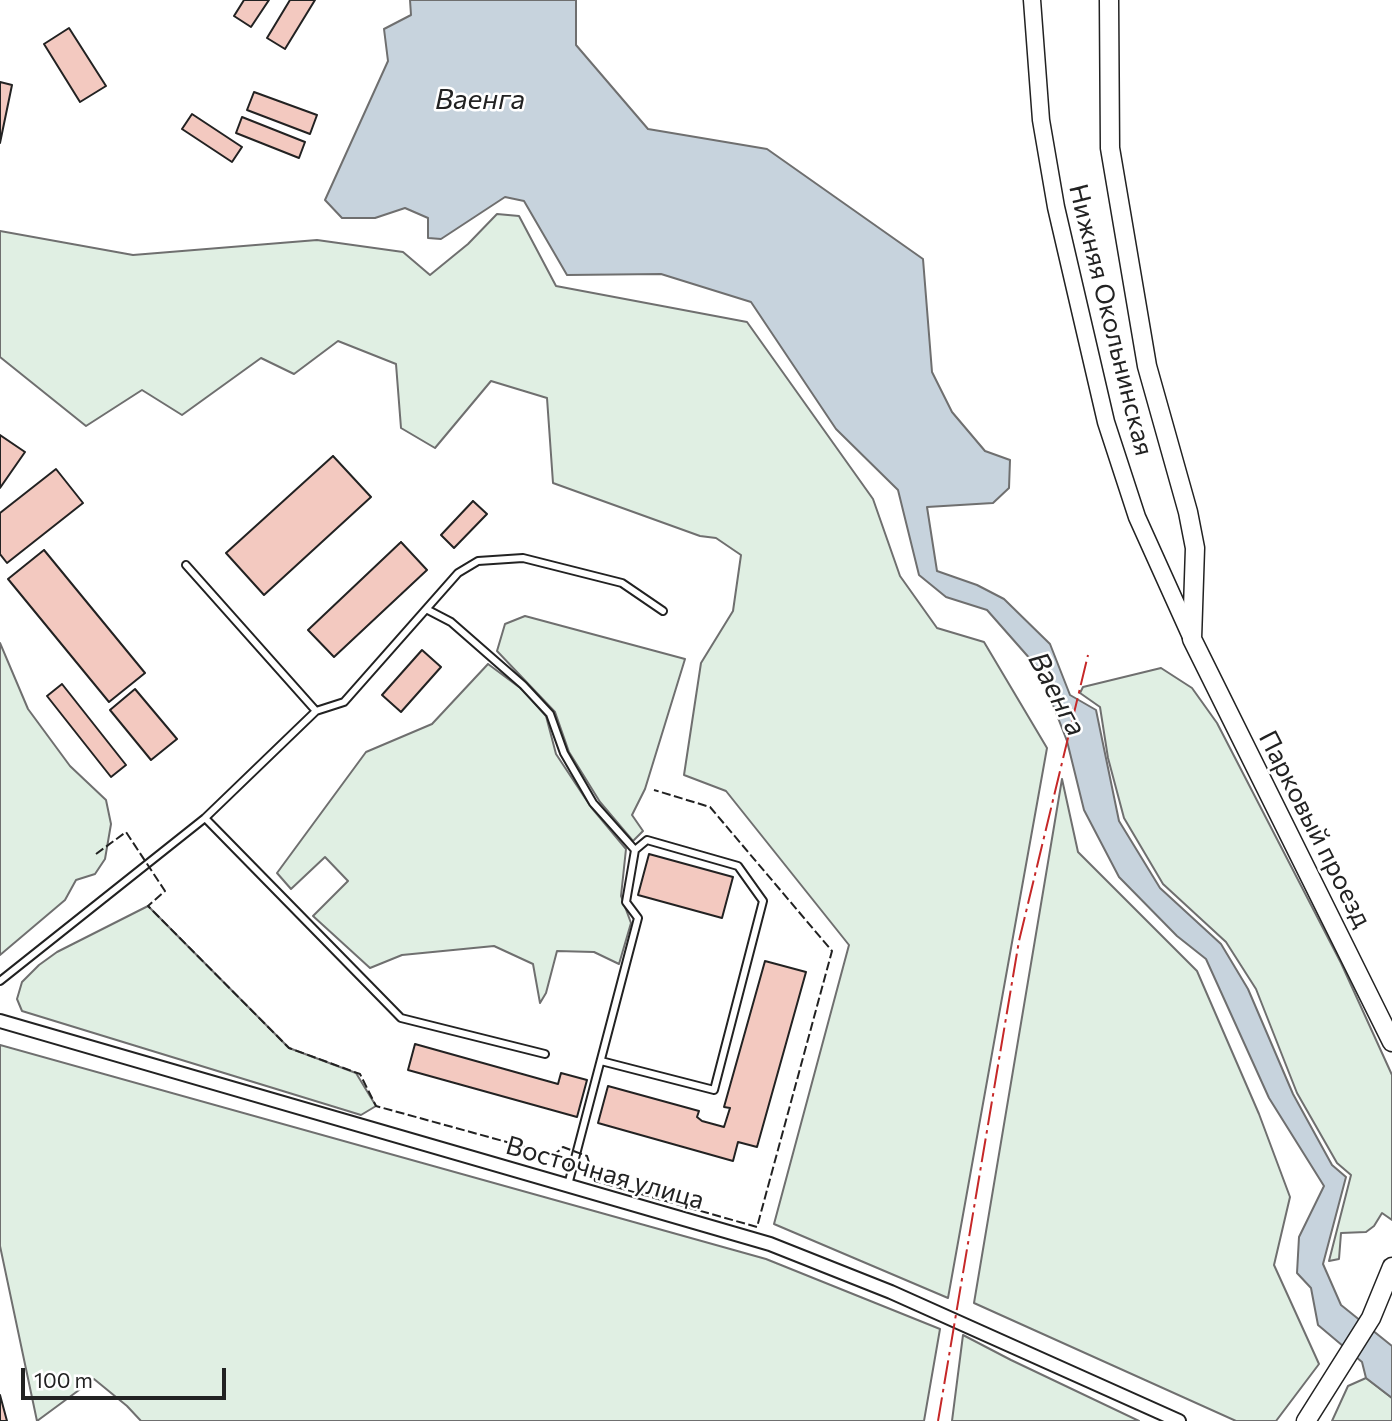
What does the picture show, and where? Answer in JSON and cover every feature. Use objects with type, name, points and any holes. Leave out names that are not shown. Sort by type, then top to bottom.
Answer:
[{"type":"main road","points":[[1109,0],[1110,148],[1147,366],[1188,512],[1195,548],[1192,639]]},
{"type":"main road","name":"Парковый проезд","points":[[1192,639],[1392,1042]]},
{"type":"main road","points":[[1306,1421],[1387,1291],[1392,1267]]},
{"type":"street","name":"Нижняя Окольнинская","points":[[1032,0],[1041,120],[1056,207],[1106,422],[1136,517],[1192,639]]},
{"type":"street","name":"Восточная улица","points":[[0,1021],[770,1244],[891,1292],[1179,1421]]},
{"type":"lane","points":[[0,981],[205,818],[316,711],[344,702],[458,573],[478,561],[523,558],[622,583],[663,611]]},
{"type":"lane","points":[[186,565],[316,711]]},
{"type":"lane","points":[[428,610],[451,622],[523,685],[550,714],[564,753],[593,803],[635,850]]},
{"type":"lane","points":[[205,818],[401,1018],[545,1054]]},
{"type":"lane","points":[[568,1185],[638,918],[626,902],[635,850],[648,839],[738,866],[763,901],[714,1090],[601,1061]]},
{"type":"green space","points":[[497,214],[519,216],[556,286],[747,322],[873,499],[900,576],[937,628],[984,642],[1047,748],[948,1298],[774,1224],[849,945],[726,791],[684,775],[701,663],[733,611],[741,555],[716,538],[700,536],[553,483],[547,398],[491,381],[435,448],[401,428],[396,364],[338,341],[294,374],[261,358],[182,415],[142,390],[86,426],[0,357],[0,231],[133,255],[317,240],[403,252],[430,275],[468,244]]},
{"type":"green space","points":[[525,616],[685,659],[645,789],[632,815],[643,831],[633,841],[600,802],[569,752],[555,712],[497,651],[505,624]]},
{"type":"green space","points":[[0,643],[28,709],[70,766],[106,800],[111,824],[105,859],[95,874],[76,880],[65,900],[0,955]]},
{"type":"green space","points":[[488,664],[523,690],[546,716],[556,754],[591,807],[626,849],[621,896],[631,923],[619,964],[594,952],[557,951],[546,993],[540,1003],[533,964],[494,946],[402,955],[370,968],[313,916],[348,881],[325,857],[291,889],[277,873],[366,752],[432,724]]},
{"type":"green space","points":[[1161,668],[1192,688],[1217,723],[1341,963],[1392,1075],[1392,1220],[1382,1213],[1374,1226],[1366,1232],[1341,1233],[1339,1259],[1329,1261],[1351,1175],[1337,1163],[1297,1093],[1256,989],[1226,942],[1163,884],[1124,818],[1108,758],[1100,707],[1080,693],[1083,687]]},
{"type":"green space","points":[[1062,779],[1078,852],[1197,971],[1259,1114],[1290,1197],[1274,1265],[1319,1364],[1276,1421],[1236,1421],[974,1303]]},
{"type":"green space","points":[[148,906],[289,1048],[356,1073],[376,1106],[361,1115],[22,1011],[17,999],[22,982],[39,965],[57,952]]},
{"type":"green space","points":[[0,1045],[766,1259],[940,1329],[924,1421],[141,1421],[94,1379],[37,1421],[0,1246]]},
{"type":"green space","points":[[963,1335],[1011,1360],[1139,1421],[952,1421]]},
{"type":"green space","points":[[1366,1378],[1392,1398],[1392,1421],[1332,1421],[1348,1386]]},
{"type":"water","name":"Ваенга","points":[[410,0],[576,0],[576,45],[648,129],[767,149],[923,259],[932,372],[952,412],[985,451],[1010,460],[1009,488],[993,503],[927,507],[937,571],[977,585],[1004,599],[1050,644],[1070,695],[1096,710],[1119,821],[1160,888],[1221,944],[1248,989],[1293,1094],[1332,1165],[1346,1177],[1323,1264],[1341,1305],[1392,1346],[1392,1398],[1366,1378],[1362,1362],[1318,1325],[1311,1288],[1297,1273],[1299,1237],[1324,1186],[1269,1098],[1206,959],[1177,936],[1119,877],[1084,810],[1067,741],[1039,669],[987,610],[946,597],[919,575],[898,490],[836,429],[751,302],[661,274],[567,275],[524,201],[505,197],[441,239],[428,238],[428,218],[405,208],[375,218],[342,218],[325,200],[388,61],[384,29],[411,15]]},
{"type":"building","points":[[244,0],[269,0],[251,27],[234,16]]},
{"type":"building","points":[[290,0],[315,0],[285,49],[267,38]]},
{"type":"building","points":[[69,28],[106,86],[80,102],[44,44]]},
{"type":"building","points":[[0,82],[12,85],[0,143]]},
{"type":"building","points":[[254,92],[317,115],[310,134],[247,110]]},
{"type":"building","points":[[192,114],[242,147],[232,162],[182,129]]},
{"type":"building","points":[[242,117],[305,142],[299,158],[236,133]]},
{"type":"building","points":[[0,435],[25,452],[0,488]]},
{"type":"building","points":[[333,456],[371,497],[264,595],[226,553]]},
{"type":"building","points":[[56,469],[83,503],[7,563],[0,554],[0,513]]},
{"type":"building","points":[[473,501],[487,514],[454,548],[441,535]]},
{"type":"building","points":[[401,542],[427,570],[334,657],[308,630]]},
{"type":"building","points":[[44,550],[145,673],[109,702],[8,579]]},
{"type":"building","points":[[422,650],[441,667],[401,712],[382,695]]},
{"type":"building","points":[[62,684],[126,765],[111,777],[47,696]]},
{"type":"building","points":[[135,689],[177,739],[151,760],[110,710]]},
{"type":"building","points":[[649,854],[733,877],[722,918],[638,895]]},
{"type":"building","points":[[765,961],[806,972],[757,1147],[738,1142],[733,1161],[598,1123],[608,1086],[699,1111],[697,1117],[702,1121],[724,1127],[730,1108],[724,1107]]},
{"type":"building","points":[[415,1044],[558,1084],[561,1073],[587,1080],[577,1117],[408,1070]]},
{"type":"building","points":[[0,1395],[7,1421],[0,1421]]},
{"type":"fence","points":[[96,854],[126,832],[165,891],[148,906],[289,1048],[360,1074],[376,1106],[554,1155],[563,1147],[587,1156],[595,1181],[757,1227],[832,951],[710,807],[654,790]]},
{"type":"power","points":[[938,1421],[1019,941],[1088,655]]}]
